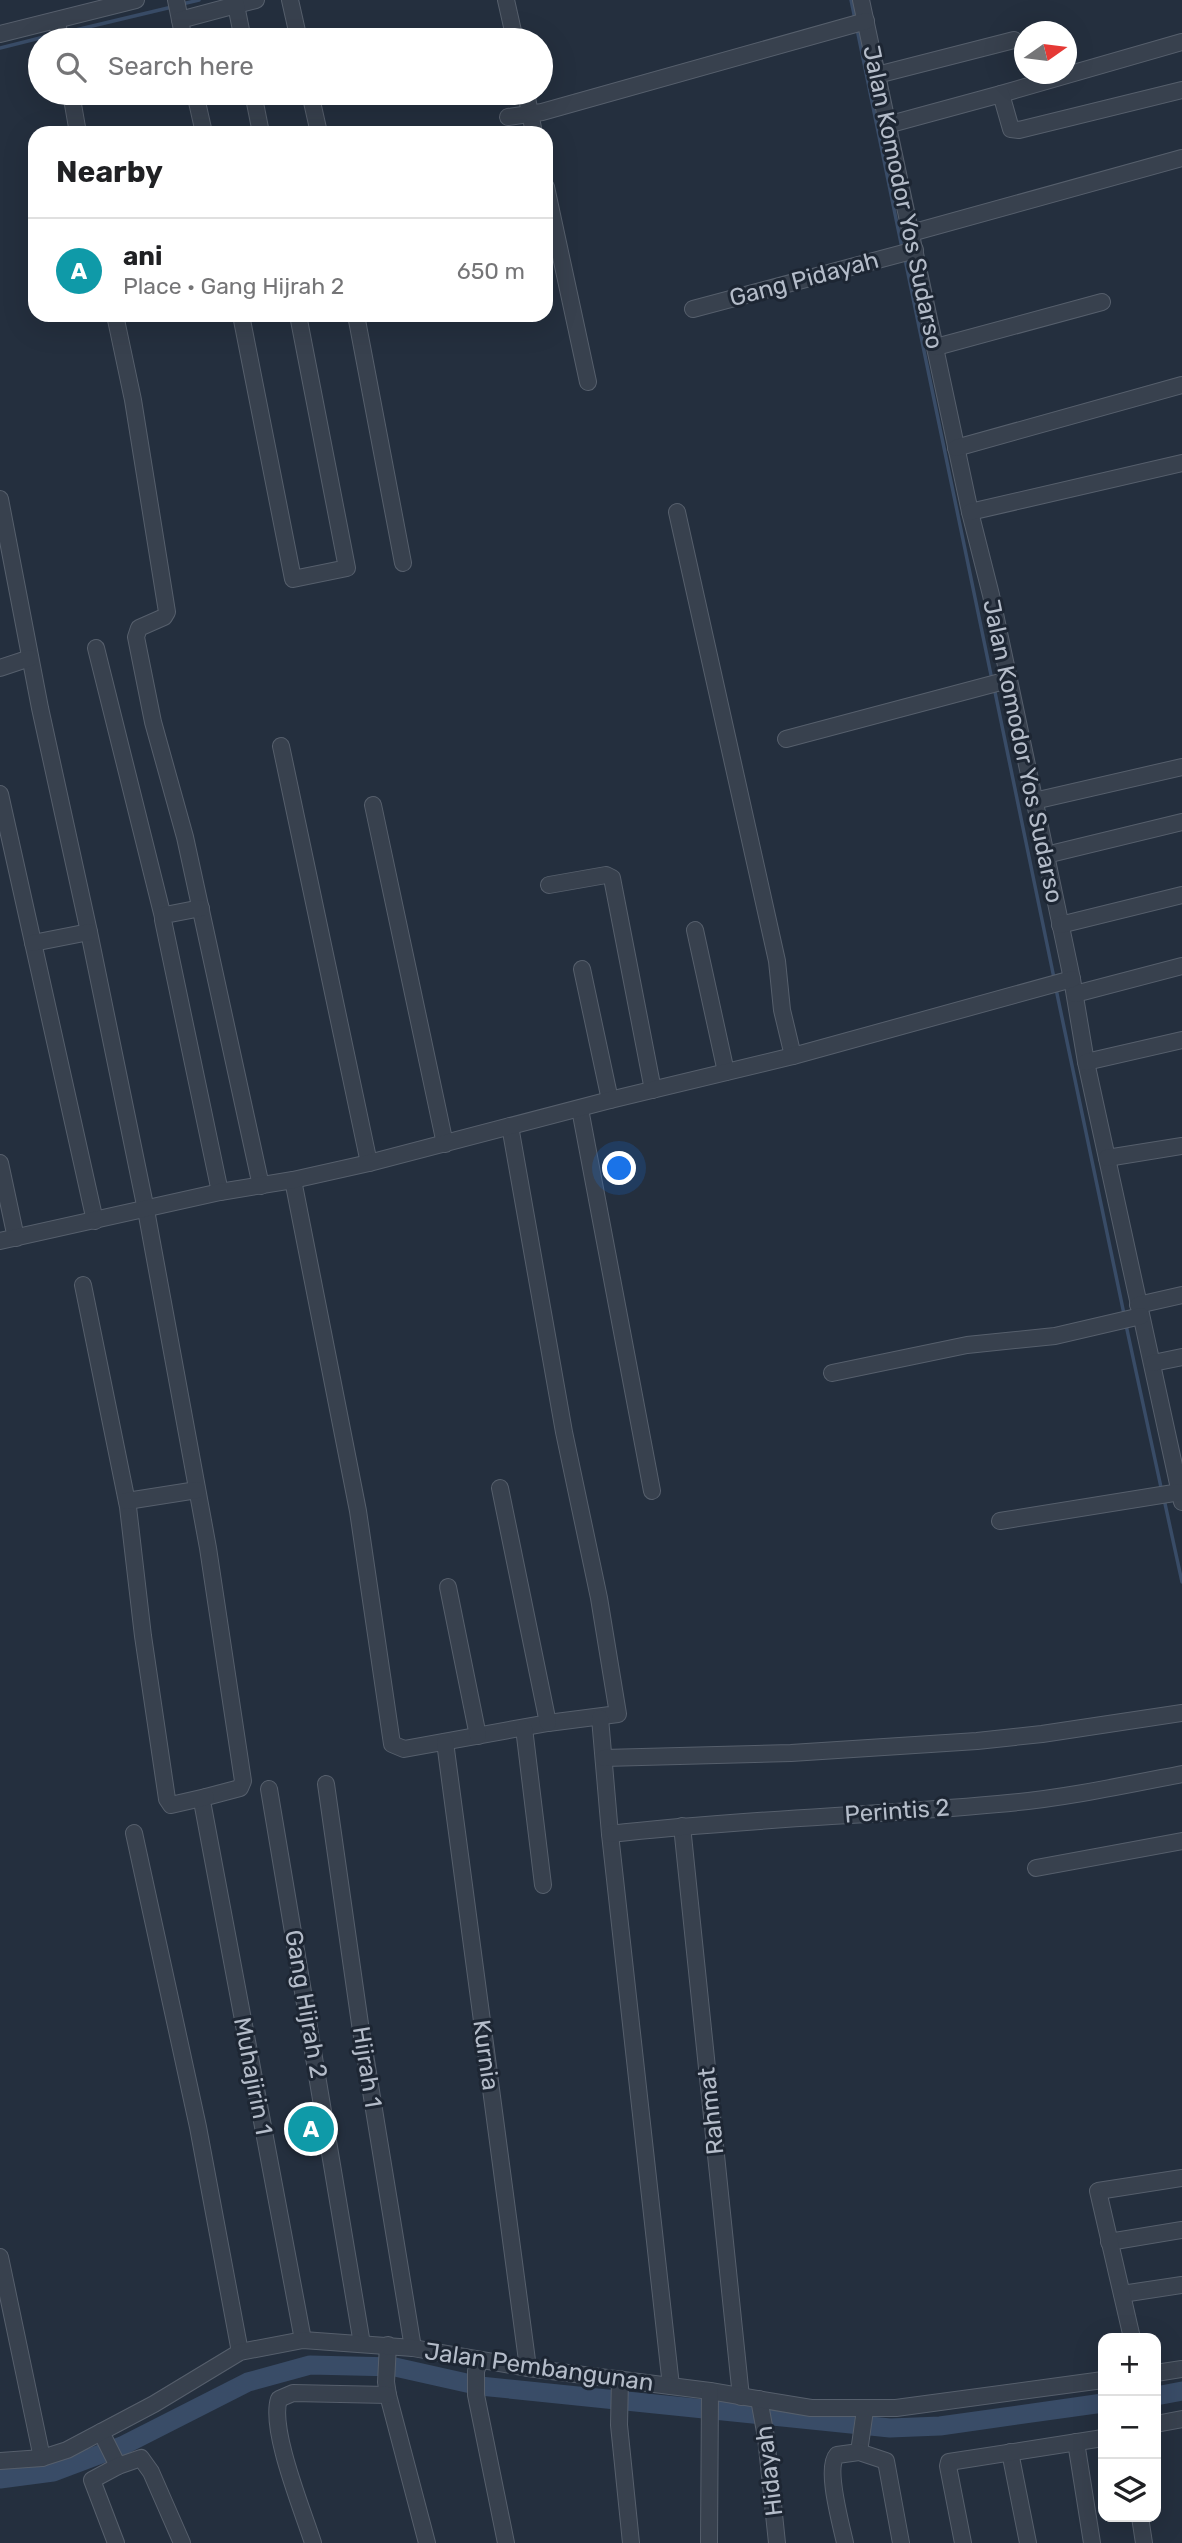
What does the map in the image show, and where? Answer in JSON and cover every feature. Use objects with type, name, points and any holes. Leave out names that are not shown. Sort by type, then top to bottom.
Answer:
[{"type":"street","points":[[60,28],[82,7],[136,0]]},
{"type":"street","points":[[178,11],[236,5],[256,0]]},
{"type":"street","points":[[290,0],[296,28]]},
{"type":"street","points":[[506,0],[512,28]]},
{"type":"street","name":"Jalan Komodor Yos Sudarso","points":[[861,0],[859,23],[877,75],[911,233],[911,251],[936,347],[1046,855],[1070,985],[1107,1158],[1131,1315],[1153,1363],[1171,1496]]},
{"type":"street","points":[[236,5],[241,28]]},
{"type":"street","points":[[508,117],[530,114],[859,23]]},
{"type":"street","points":[[0,34],[28,32]]},
{"type":"street","points":[[877,75],[1014,40]]},
{"type":"street","points":[[887,125],[1182,42]]},
{"type":"street","points":[[1001,94],[1011,129],[1019,130],[1182,89]]},
{"type":"street","points":[[73,105],[77,126]]},
{"type":"street","points":[[198,105],[202,126]]},
{"type":"street","points":[[255,105],[260,126]]},
{"type":"street","points":[[313,105],[317,126]]},
{"type":"street","points":[[528,105],[533,126]]},
{"type":"street","points":[[911,233],[1182,158]]},
{"type":"street","points":[[553,220],[588,382]]},
{"type":"street","name":"Gang Pidayah","points":[[693,309],[911,251]]},
{"type":"street","points":[[936,347],[1102,302]]},
{"type":"street","points":[[116,322],[133,400],[167,612],[164,617],[139,628],[136,637],[153,722],[185,837],[261,1186]]},
{"type":"street","points":[[243,322],[293,579],[347,568],[299,322]]},
{"type":"street","points":[[357,322],[403,563]]},
{"type":"street","points":[[956,448],[1182,386]]},
{"type":"street","points":[[970,512],[1182,463]]},
{"type":"street","points":[[0,499],[30,658],[146,1210],[197,1490],[243,1781],[240,1788],[205,1804],[171,1805],[167,1799],[143,1636],[127,1501],[83,1285]]},
{"type":"street","points":[[677,512],[777,961],[782,1010],[793,1056]]},
{"type":"street","points":[[96,648],[163,916],[220,1192]]},
{"type":"street","points":[[0,668],[30,658]]},
{"type":"street","points":[[786,738],[1008,680]]},
{"type":"street","points":[[281,746],[369,1163]]},
{"type":"street","points":[[1034,801],[1182,767]]},
{"type":"street","points":[[0,794],[95,1221]]},
{"type":"street","points":[[373,805],[445,1144]]},
{"type":"street","points":[[1046,855],[1182,822]]},
{"type":"street","points":[[550,885],[606,875],[612,878],[653,1090]]},
{"type":"street","points":[[1060,925],[1182,895]]},
{"type":"street","points":[[163,916],[201,908]]},
{"type":"street","points":[[695,930],[726,1072]]},
{"type":"street","points":[[33,943],[89,932]]},
{"type":"street","points":[[0,1163],[8,1239],[220,1192],[293,1180],[369,1163],[610,1100],[793,1056],[1042,987],[1070,985],[1182,966]]},
{"type":"street","points":[[582,969],[610,1100]]},
{"type":"street","points":[[1086,1062],[1182,1040]]},
{"type":"street","points":[[580,1109],[652,1491]]},
{"type":"street","points":[[293,1180],[358,1511],[393,1744],[404,1749],[548,1723],[618,1714],[598,1598],[564,1432],[510,1126]]},
{"type":"street","points":[[1107,1158],[1182,1146]]},
{"type":"street","points":[[832,1373],[967,1345],[1055,1336],[1131,1315],[1182,1295]]},
{"type":"street","points":[[1153,1363],[1182,1357]]},
{"type":"street","points":[[500,1488],[548,1723]]},
{"type":"street","points":[[127,1501],[197,1490]]},
{"type":"street","points":[[1000,1521],[1171,1496]]},
{"type":"street","points":[[448,1587],[478,1737]]},
{"type":"street","points":[[604,1758],[803,1753],[977,1741],[1182,1713]]},
{"type":"street","points":[[600,1717],[610,1833],[671,2386]]},
{"type":"street","points":[[524,1728],[542,1885]]},
{"type":"street","name":"Kurnia","points":[[445,1742],[528,2368]]},
{"type":"street","name":"Perintis 2","points":[[610,1833],[1000,1804],[1182,1774]]},
{"type":"street","name":"Hijrah 1","points":[[326,1784],[360,2024],[413,2348]]},
{"type":"street","name":"Gang Hijrah 2","points":[[269,1789],[362,2344]]},
{"type":"street","name":"Muhajirin 1","points":[[205,1804],[303,2340]]},
{"type":"street","name":"Rahmat","points":[[682,1826],[741,2397]]},
{"type":"street","points":[[134,1833],[198,2127],[240,2353]]},
{"type":"street","points":[[1036,1868],[1182,1841]]},
{"type":"street","points":[[1131,2333],[1098,2192],[1182,2178]]},
{"type":"street","points":[[1109,2242],[1182,2230]]},
{"type":"street","points":[[0,2256],[42,2458]]},
{"type":"street","points":[[1122,2294],[1182,2285]]},
{"type":"street","name":"Jalan Pembangunan","points":[[0,2461],[42,2458],[103,2436],[240,2353],[303,2340],[362,2344],[387,2353],[413,2348],[478,2366],[528,2368],[620,2385],[671,2386],[711,2396],[741,2397],[760,2404],[864,2415],[896,2408],[1098,2381]]},
{"type":"street","points":[[387,2353],[387,2388],[427,2543]]},
{"type":"street","points":[[478,2366],[476,2395],[506,2543]]},
{"type":"street","points":[[1161,2372],[1182,2369]]},
{"type":"street","points":[[620,2385],[619,2415],[631,2543]]},
{"type":"street","points":[[313,2543],[282,2446],[276,2408],[279,2399],[293,2393],[387,2388]]},
{"type":"street","points":[[709,2543],[711,2396]]},
{"type":"street","name":"Hidayah","points":[[760,2404],[777,2543]]},
{"type":"street","points":[[860,2447],[864,2415]]},
{"type":"street","points":[[1161,2423],[1182,2419]]},
{"type":"street","points":[[103,2436],[116,2462]]},
{"type":"street","points":[[962,2543],[949,2462],[1098,2439]]},
{"type":"street","points":[[1076,2442],[1092,2543]]},
{"type":"street","points":[[845,2543],[832,2463],[837,2455],[860,2447],[886,2461],[901,2543]]},
{"type":"street","points":[[1010,2452],[1028,2543]]},
{"type":"street","points":[[116,2543],[92,2480],[116,2462],[141,2458],[182,2543]]},
{"type":"street","points":[[1141,2522],[1144,2543]]},
{"type":"waterway","points":[[182,4],[199,0]]},
{"type":"waterway","points":[[851,0],[855,19]]},
{"type":"waterway","points":[[84,28],[172,7]]},
{"type":"waterway","points":[[857,29],[902,248]]},
{"type":"waterway","points":[[0,48],[28,41]]},
{"type":"waterway","points":[[905,259],[991,675]]},
{"type":"waterway","points":[[995,692],[1054,978]]},
{"type":"waterway","points":[[1056,989],[1124,1314]]},
{"type":"waterway","points":[[1126,1325],[1162,1492]]},
{"type":"waterway","points":[[1164,1499],[1182,1582]]},
{"type":"waterway","points":[[0,2479],[53,2472],[122,2446],[248,2382],[310,2365],[395,2367],[480,2386],[890,2428],[940,2426],[1098,2404]]},
{"type":"waterway","points":[[1161,2395],[1182,2391]]},
{"type":"place","name":"ani","points":[[311,2129]]}]
